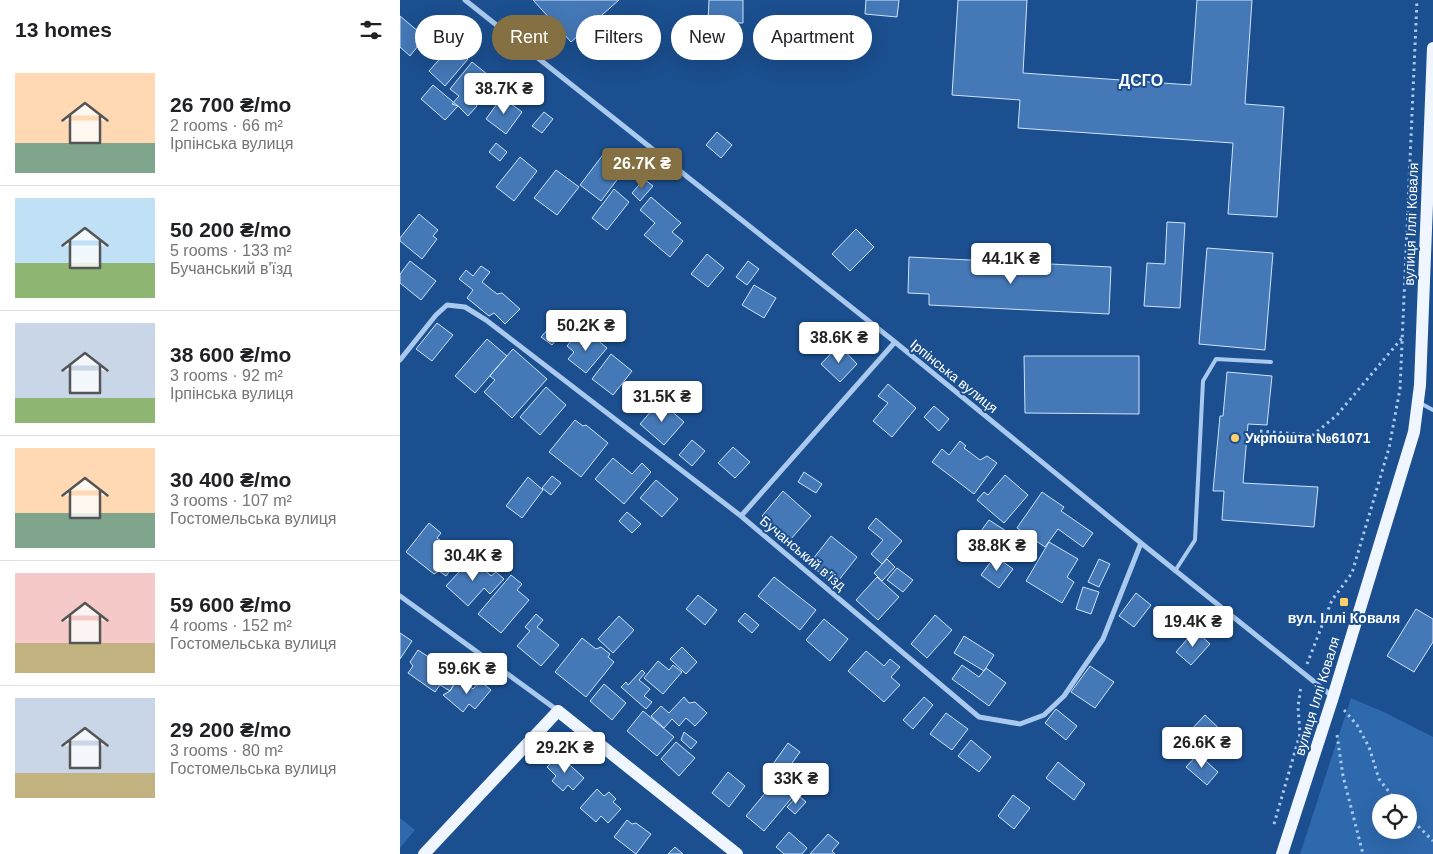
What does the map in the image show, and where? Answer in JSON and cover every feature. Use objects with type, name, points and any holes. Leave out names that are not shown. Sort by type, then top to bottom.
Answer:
[{"type":"main road","name":"вулиця Іллі Коваля","points":[[1282,854],[1333,697],[1414,432],[1420,385],[1430,187],[1433,48]]},
{"type":"main road","points":[[424,854],[558,711],[737,854]]},
{"type":"street","name":"Ірпінська вулиця","points":[[465,0],[895,342],[1333,697]]},
{"type":"street","name":"Бучанський в'їзд","points":[[400,360],[436,315],[447,305],[465,307],[486,320],[741,516],[979,717],[1020,724],[1044,716],[1064,696],[1103,639],[1141,543]]},
{"type":"street","points":[[741,516],[895,342]]},
{"type":"street","points":[[400,596],[558,711]]},
{"type":"lane","points":[[1176,571],[1195,540],[1203,382],[1216,359],[1271,362]]},
{"type":"lane","points":[[1418,402],[1433,410]]},
{"type":"path","points":[[1272,828],[1300,734],[1298,707],[1303,673],[1332,600],[1352,573],[1389,448],[1400,389],[1417,0]]},
{"type":"path","points":[[1260,431],[1314,435],[1337,415],[1402,337]]},
{"type":"path","points":[[1333,697],[1357,725],[1369,747],[1379,779],[1391,794]]},
{"type":"path","points":[[1336,726],[1343,776],[1363,854]]},
{"type":"path","points":[[1417,825],[1433,841]]},
{"type":"shaded area","points":[[1351,698],[1433,737],[1433,854],[1300,854]]},
{"type":"shaded area","points":[[400,818],[415,830],[400,848]]},
{"type":"building","points":[[533,0],[619,0],[602,15],[576,15],[576,38],[571,42],[566,36],[566,15],[547,15]]},
{"type":"building","points":[[709,0],[743,0],[743,15],[708,15]]},
{"type":"building","points":[[866,0],[899,0],[897,17],[865,14]]},
{"type":"building","points":[[958,0],[1027,0],[1023,73],[1191,85],[1197,0],[1252,0],[1245,104],[1284,107],[1277,217],[1228,214],[1233,143],[1018,128],[1020,100],[952,95]]},
{"type":"building","points":[[400,16],[415,29],[415,50],[410,56],[400,47]]},
{"type":"building","points":[[439,60],[467,60],[445,86],[429,71]]},
{"type":"building","points":[[472,62],[492,78],[474,100],[477,106],[468,116],[458,106],[452,104],[459,96],[450,89]]},
{"type":"building","points":[[433,85],[458,106],[445,120],[421,99]]},
{"type":"building","points":[[502,97],[522,112],[506,134],[486,119]]},
{"type":"building","points":[[544,112],[553,119],[542,133],[532,126]]},
{"type":"building","points":[[717,132],[732,145],[721,158],[706,145]]},
{"type":"building","points":[[496,143],[507,152],[500,161],[489,152]]},
{"type":"building","points":[[605,152],[626,168],[601,201],[580,185]]},
{"type":"building","points":[[520,157],[537,171],[514,201],[496,187]]},
{"type":"building","points":[[556,170],[579,187],[557,215],[534,198]]},
{"type":"building","points":[[644,179],[653,186],[640,201],[632,193]]},
{"type":"building","points":[[614,189],[629,202],[607,230],[592,218]]},
{"type":"building","points":[[651,197],[681,223],[672,232],[683,241],[670,257],[644,235],[655,223],[640,210]]},
{"type":"building","points":[[419,214],[438,230],[433,236],[437,239],[422,259],[400,241],[400,238]]},
{"type":"building","points":[[1167,222],[1185,223],[1180,308],[1144,306],[1147,263],[1165,264]]},
{"type":"building","points":[[856,229],[874,247],[850,271],[832,254]]},
{"type":"building","points":[[1207,248],[1273,253],[1265,350],[1199,344]]},
{"type":"building","points":[[707,254],[724,268],[708,287],[691,274]]},
{"type":"building","points":[[909,257],[1111,267],[1109,314],[929,305],[929,294],[908,293]]},
{"type":"building","points":[[410,261],[436,281],[421,300],[400,283],[400,274]]},
{"type":"building","points":[[748,261],[759,269],[747,285],[736,277]]},
{"type":"building","points":[[481,266],[490,272],[482,282],[497,294],[502,293],[520,309],[505,324],[494,313],[489,316],[467,298],[473,290],[459,279],[466,270],[473,276]]},
{"type":"building","points":[[754,285],[776,298],[764,318],[742,305]]},
{"type":"building","points":[[437,323],[453,335],[432,361],[416,349]]},
{"type":"building","points":[[547,330],[557,339],[552,345],[541,337]]},
{"type":"building","points":[[590,334],[607,348],[586,373],[568,359],[574,352],[567,346],[575,336],[582,343]]},
{"type":"building","points":[[487,339],[507,356],[475,393],[455,376]]},
{"type":"building","points":[[839,345],[857,364],[840,382],[821,364]]},
{"type":"building","points":[[513,349],[547,379],[512,418],[484,392],[495,380],[490,376],[492,373]]},
{"type":"building","points":[[611,354],[632,371],[613,395],[592,379]]},
{"type":"building","points":[[1024,356],[1139,356],[1139,414],[1025,413]]},
{"type":"building","points":[[1227,372],[1272,376],[1267,425],[1248,424],[1243,483],[1318,487],[1314,527],[1222,520],[1224,491],[1213,491],[1220,416],[1223,416]]},
{"type":"building","points":[[888,384],[916,408],[892,437],[873,421],[888,403],[878,396]]},
{"type":"building","points":[[546,387],[566,405],[540,435],[520,417]]},
{"type":"building","points":[[660,401],[684,422],[664,445],[640,424]]},
{"type":"building","points":[[934,406],[949,419],[939,431],[924,417]]},
{"type":"building","points":[[575,420],[583,426],[586,425],[608,443],[581,477],[549,452]]},
{"type":"building","points":[[692,440],[705,451],[692,466],[679,455]]},
{"type":"building","points":[[960,441],[966,446],[964,448],[980,460],[987,456],[997,463],[974,494],[932,462],[942,449],[949,455]]},
{"type":"building","points":[[733,447],[750,462],[735,478],[718,463]]},
{"type":"building","points":[[613,458],[632,474],[642,463],[651,472],[624,504],[595,479]]},
{"type":"building","points":[[804,472],[822,484],[816,493],[798,482]]},
{"type":"building","points":[[1005,475],[1028,495],[1004,523],[977,500],[984,492],[988,495]]},
{"type":"building","points":[[552,476],[561,483],[551,495],[542,488]]},
{"type":"building","points":[[528,477],[543,490],[522,518],[506,506]]},
{"type":"building","points":[[656,480],[678,499],[662,517],[640,498]]},
{"type":"building","points":[[783,491],[811,516],[790,540],[762,516]]},
{"type":"building","points":[[1042,492],[1064,507],[1061,511],[1093,533],[1083,547],[1058,529],[1045,547],[1017,528]]},
{"type":"building","points":[[627,512],[641,524],[632,533],[619,521]]},
{"type":"building","points":[[876,518],[902,541],[882,564],[871,554],[883,540],[868,528]]},
{"type":"building","points":[[989,520],[1006,531],[987,558],[970,546]]},
{"type":"building","points":[[429,523],[441,533],[437,538],[441,541],[439,545],[448,552],[454,545],[461,552],[453,561],[456,563],[446,576],[439,571],[434,574],[406,552]]},
{"type":"building","points":[[831,536],[857,557],[835,585],[809,564]]},
{"type":"building","points":[[1049,542],[1078,559],[1067,577],[1074,582],[1062,603],[1026,581]]},
{"type":"building","points":[[995,556],[1013,569],[999,588],[981,575]]},
{"type":"building","points":[[472,558],[491,576],[496,572],[504,579],[490,594],[484,588],[468,606],[446,586]]},
{"type":"building","points":[[887,559],[895,567],[882,581],[874,573]]},
{"type":"building","points":[[1099,559],[1110,564],[1099,587],[1088,582]]},
{"type":"building","points":[[897,568],[913,580],[903,592],[887,580]]},
{"type":"building","points":[[511,575],[522,584],[517,590],[529,600],[501,633],[478,614]]},
{"type":"building","points":[[774,577],[816,610],[800,630],[758,596]]},
{"type":"building","points":[[877,577],[899,597],[878,620],[856,600]]},
{"type":"building","points":[[1083,587],[1099,592],[1091,614],[1076,609]]},
{"type":"building","points":[[1136,593],[1151,605],[1134,627],[1119,616]]},
{"type":"building","points":[[698,595],[717,610],[705,625],[686,609]]},
{"type":"building","points":[[1416,609],[1433,619],[1433,642],[1414,672],[1387,656]]},
{"type":"building","points":[[745,613],[759,625],[752,633],[738,621]]},
{"type":"building","points":[[536,614],[543,620],[537,627],[559,645],[541,666],[517,646],[530,631],[525,627]]},
{"type":"building","points":[[935,615],[952,630],[927,658],[911,644]]},
{"type":"building","points":[[619,616],[634,630],[613,653],[598,639]]},
{"type":"building","points":[[824,619],[848,639],[830,661],[806,640]]},
{"type":"building","points":[[1195,630],[1210,644],[1191,665],[1176,652]]},
{"type":"building","points":[[400,633],[412,641],[400,659]]},
{"type":"building","points":[[964,636],[994,655],[984,671],[954,653]]},
{"type":"building","points":[[582,638],[596,649],[601,647],[610,654],[608,657],[614,662],[586,697],[555,672]]},
{"type":"building","points":[[682,647],[697,662],[686,674],[670,659]]},
{"type":"building","points":[[418,650],[441,665],[445,659],[463,671],[450,691],[440,685],[435,692],[408,673],[413,666],[410,662]]},
{"type":"building","points":[[866,651],[884,666],[890,659],[900,667],[891,677],[900,685],[884,702],[848,671]]},
{"type":"building","points":[[658,661],[669,670],[673,665],[682,672],[663,694],[644,678]]},
{"type":"building","points":[[962,665],[979,677],[986,668],[1006,683],[989,706],[952,679]]},
{"type":"building","points":[[1090,666],[1114,682],[1095,708],[1071,692]]},
{"type":"building","points":[[642,670],[645,673],[639,680],[650,689],[644,696],[652,702],[646,709],[621,687],[626,682],[628,685]]},
{"type":"building","points":[[458,677],[473,689],[480,681],[491,690],[475,709],[469,704],[463,712],[443,695],[450,691]]},
{"type":"building","points":[[604,684],[626,703],[612,720],[590,701]]},
{"type":"building","points":[[684,697],[689,703],[695,702],[707,713],[695,726],[686,718],[679,726],[672,719],[664,728],[651,716],[661,706],[669,713]]},
{"type":"building","points":[[924,697],[933,705],[913,729],[903,720]]},
{"type":"building","points":[[1056,709],[1077,726],[1066,740],[1045,723]]},
{"type":"building","points":[[643,711],[674,737],[657,756],[627,731]]},
{"type":"building","points":[[946,713],[968,729],[952,750],[930,734]]},
{"type":"building","points":[[1205,715],[1226,735],[1211,751],[1190,731]]},
{"type":"building","points":[[684,732],[697,742],[691,749],[681,740]]},
{"type":"building","points":[[971,740],[991,757],[979,772],[958,756]]},
{"type":"building","points":[[676,742],[695,758],[679,776],[661,759]]},
{"type":"building","points":[[788,743],[800,752],[785,773],[773,764]]},
{"type":"building","points":[[1198,754],[1218,772],[1207,785],[1186,767]]},
{"type":"building","points":[[559,755],[584,778],[573,790],[568,785],[563,791],[552,781],[556,776],[547,767]]},
{"type":"building","points":[[1058,762],[1085,784],[1074,800],[1046,778]]},
{"type":"building","points":[[728,772],[745,786],[729,807],[712,793]]},
{"type":"building","points":[[781,774],[799,789],[764,831],[746,816]]},
{"type":"building","points":[[597,789],[604,796],[609,792],[616,799],[613,802],[621,809],[608,823],[601,816],[596,822],[580,808]]},
{"type":"building","points":[[798,795],[806,802],[795,814],[787,807]]},
{"type":"building","points":[[1013,795],[1030,808],[1014,829],[998,816]]},
{"type":"building","points":[[627,820],[632,824],[636,823],[651,834],[636,854],[614,837]]},
{"type":"building","points":[[789,832],[807,848],[802,854],[784,854],[776,847]]},
{"type":"building","points":[[828,834],[839,843],[832,851],[835,854],[810,854]]},
{"type":"building","points":[[675,847],[683,854],[668,854]]},
{"type":"place","name":"Укрпошта №61071","points":[[1235,438]]},
{"type":"place","name":"вул. Іллі Коваля","points":[[1344,602]]},
{"type":"district","name":"ДСГО","points":[[1141,80]]}]
